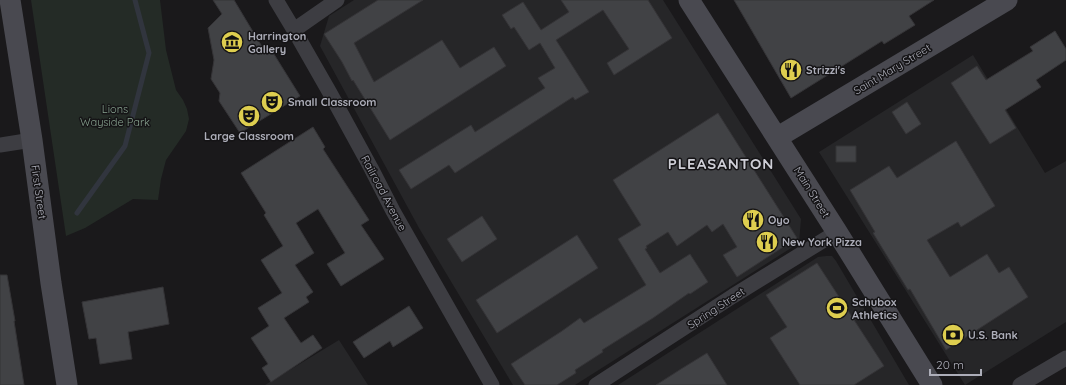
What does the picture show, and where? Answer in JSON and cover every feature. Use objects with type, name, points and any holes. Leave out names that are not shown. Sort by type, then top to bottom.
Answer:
[{"type":"street","name":"First Street","points":[[10,0],[32,140],[51,283],[67,385]]},
{"type":"street","name":"Railroad Avenue","points":[[276,0],[334,100],[393,211],[492,385]]},
{"type":"street","points":[[294,30],[337,0]]},
{"type":"street","name":"Main Street","points":[[689,0],[838,232],[932,385]]},
{"type":"street","name":"Saint Mary Street","points":[[778,138],[1007,0]]},
{"type":"street","points":[[0,145],[32,140]]},
{"type":"street","name":"Spring Street","points":[[596,385],[733,296],[838,232]]},
{"type":"street","points":[[1020,385],[1066,358]]},
{"type":"shaded area","points":[[354,0],[663,0],[801,219],[799,243],[575,385],[513,385],[419,228],[320,46],[329,16]]},
{"type":"shaded area","points":[[973,55],[1045,173],[1066,161],[1066,322],[965,385],[819,152]]},
{"type":"shaded area","points":[[832,256],[836,261],[909,385],[618,385],[818,257]]},
{"type":"shaded area","points":[[339,340],[368,385],[265,385]]},
{"type":"green space","name":"Lions Wayside Park","points":[[31,0],[160,0],[166,50],[176,90],[183,100],[189,119],[186,131],[166,160],[158,200],[133,199],[85,228],[66,236]]},
{"type":"building","points":[[213,0],[234,0],[267,55],[272,51],[300,96],[240,133],[219,101],[220,93],[211,79],[214,60],[208,28],[222,14]]},
{"type":"building","points":[[378,0],[423,0],[354,43],[374,82],[442,40],[460,68],[494,47],[506,66],[390,140],[324,34]]},
{"type":"building","points":[[561,0],[648,0],[672,38],[614,75],[607,63],[629,49],[603,10],[556,40],[589,92],[575,100],[573,97],[455,173],[449,165],[411,189],[399,170],[471,125],[475,132],[545,88],[538,78],[555,68],[540,43],[529,50],[514,27],[511,29],[502,15],[523,2],[541,30],[569,12]]},
{"type":"building","points":[[734,0],[934,0],[909,16],[915,25],[884,44],[882,41],[791,98]]},
{"type":"building","points":[[1055,31],[1066,49],[1066,60],[1036,80],[1041,87],[1005,110],[1016,128],[990,144],[951,83],[977,66],[986,80],[1033,51],[1030,47]]},
{"type":"building","points":[[907,102],[921,124],[906,134],[892,112]]},
{"type":"building","points":[[718,113],[797,238],[737,277],[723,255],[737,247],[723,224],[712,232],[707,225],[677,246],[668,232],[646,246],[647,248],[645,249],[660,273],[690,254],[708,282],[602,350],[603,352],[575,370],[576,373],[557,385],[525,385],[511,364],[580,318],[584,323],[646,285],[618,239],[641,225],[613,180]]},
{"type":"building","points":[[313,127],[325,147],[323,149],[369,220],[361,225],[384,259],[341,286],[327,264],[345,253],[318,209],[296,223],[314,253],[295,265],[313,292],[306,297],[309,302],[284,318],[301,343],[313,335],[322,348],[271,382],[262,368],[268,364],[251,338],[269,326],[258,308],[282,293],[261,260],[283,246],[264,215],[266,213],[241,173]]},
{"type":"building","points":[[956,141],[995,206],[961,227],[958,222],[927,240],[950,277],[987,254],[999,273],[1009,267],[1028,297],[946,350],[910,289],[908,290],[873,233],[875,232],[850,190],[889,166],[897,178]]},
{"type":"building","points":[[836,146],[856,146],[856,162],[836,162]]},
{"type":"building","points":[[482,216],[497,239],[462,262],[447,239]]},
{"type":"building","points":[[577,235],[598,268],[497,333],[476,300]]},
{"type":"building","points":[[817,263],[884,366],[854,385],[800,385],[770,338],[787,327],[766,295]]},
{"type":"building","points":[[0,275],[7,275],[24,385],[0,385]]},
{"type":"building","points":[[163,287],[169,324],[128,332],[132,359],[100,364],[96,338],[89,339],[82,302]]},
{"type":"building","points":[[409,306],[423,328],[393,347],[390,341],[364,358],[353,342]]},
{"type":"building","points":[[707,353],[727,385],[656,385],[681,369]]},
{"type":"waterway","points":[[77,213],[125,146],[149,53],[135,0]]},
{"type":"place","name":"Harrington Gallery","points":[[232,42]]},
{"type":"place","name":"Strizzi's","points":[[791,70]]},
{"type":"place","name":"Small Classroom","points":[[272,102]]},
{"type":"place","name":"Large Classroom","points":[[249,116]]},
{"type":"place","name":"Oyo","points":[[753,220]]},
{"type":"place","name":"New York Pizza","points":[[767,242]]},
{"type":"place","name":"Schubox Athletics","points":[[837,308]]},
{"type":"place","name":"U.S. Bank","points":[[953,335]]},
{"type":"district","name":"PLEASANTON","points":[[721,163]]}]
